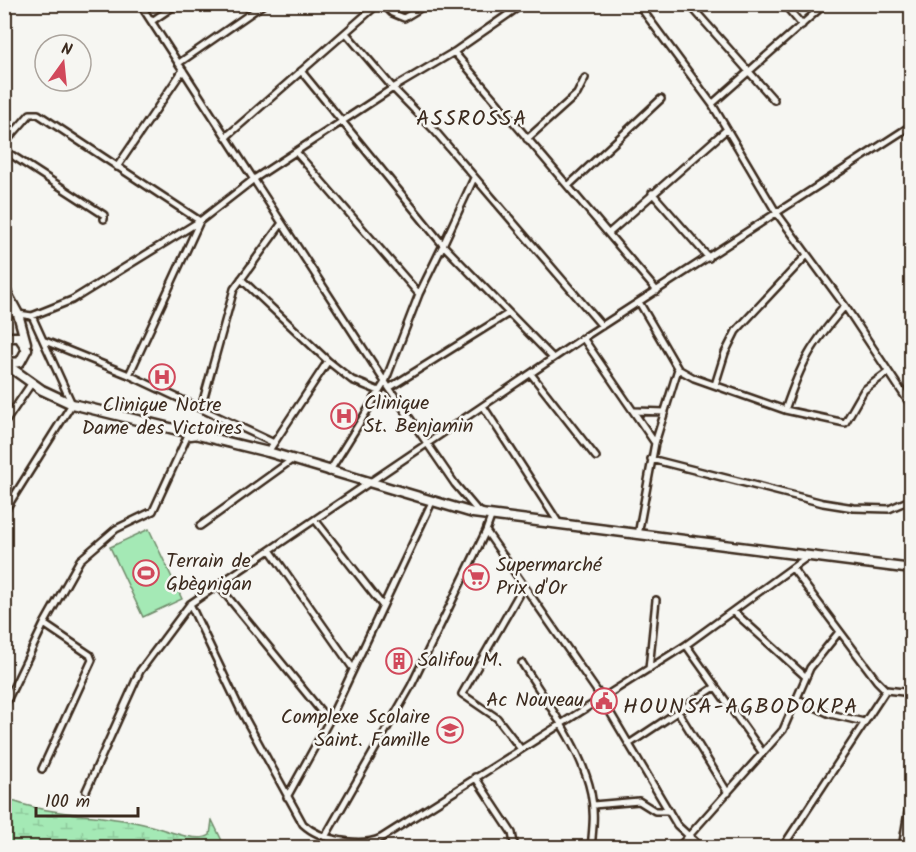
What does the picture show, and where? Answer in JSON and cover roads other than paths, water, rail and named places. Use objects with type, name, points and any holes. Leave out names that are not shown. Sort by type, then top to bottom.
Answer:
[{"type":"main road","points":[[4,288],[18,314],[26,345],[23,360],[17,364],[5,364]]},
{"type":"main road","points":[[4,338],[15,336],[26,345]]},
{"type":"main road","points":[[5,364],[31,384],[72,404],[268,452],[366,483],[491,517],[912,569]]},
{"type":"street","points":[[140,4],[389,388],[469,502],[477,510],[491,517],[411,687],[324,837]]},
{"type":"street","points":[[152,21],[177,4]]},
{"type":"street","points":[[179,63],[264,4]]},
{"type":"street","points":[[226,137],[378,4]]},
{"type":"street","points":[[384,4],[392,13],[404,18],[428,4]]},
{"type":"street","points":[[503,4],[510,13]]},
{"type":"street","points":[[4,312],[32,316],[72,300],[200,221],[254,179],[341,121],[454,52],[523,4]]},
{"type":"street","points":[[638,4],[712,104],[776,212],[806,256],[845,306],[912,407]]},
{"type":"street","points":[[689,4],[774,100]]},
{"type":"street","points":[[784,4],[802,25]]},
{"type":"street","points":[[712,104],[825,4]]},
{"type":"street","points":[[346,33],[393,88],[435,131],[602,326]]},
{"type":"street","points":[[454,52],[657,291]]},
{"type":"street","points":[[117,167],[183,70]]},
{"type":"street","points":[[301,71],[443,244],[553,358]]},
{"type":"street","points":[[527,139],[578,94],[585,78]]},
{"type":"street","points":[[568,186],[661,99]]},
{"type":"street","points":[[4,144],[33,113],[200,221]]},
{"type":"street","points":[[86,791],[140,671],[190,604],[316,521],[366,483],[583,338],[912,125]]},
{"type":"street","points":[[609,233],[726,130]]},
{"type":"street","points":[[4,150],[104,215],[104,219]]},
{"type":"street","points":[[296,152],[419,294]]},
{"type":"street","points":[[329,472],[385,382],[419,294],[474,177]]},
{"type":"street","points":[[652,193],[709,258]]},
{"type":"street","points":[[129,375],[200,221]]},
{"type":"street","points":[[201,408],[230,299],[241,279],[282,223]]},
{"type":"street","points":[[715,385],[725,353],[736,331],[806,256]]},
{"type":"street","points":[[241,279],[328,361],[352,380],[379,391]]},
{"type":"street","points":[[639,302],[678,369],[715,385],[812,418],[845,423],[864,390],[888,372]]},
{"type":"street","points":[[785,410],[809,349],[845,306]]},
{"type":"street","points":[[389,388],[509,313]]},
{"type":"street","points":[[4,512],[72,404],[32,316]]},
{"type":"street","points":[[583,338],[655,443]]},
{"type":"street","points":[[45,341],[129,375],[274,443]]},
{"type":"street","points":[[268,452],[328,361]]},
{"type":"street","points":[[638,535],[651,459],[678,369]]},
{"type":"street","points":[[531,374],[596,457]]},
{"type":"street","points":[[4,424],[31,384]]},
{"type":"street","points":[[483,406],[560,526]]},
{"type":"street","points":[[635,411],[665,412]]},
{"type":"street","points":[[4,707],[44,624],[85,554],[116,529],[153,511],[187,437],[198,435]]},
{"type":"street","points":[[200,526],[292,459]]},
{"type":"street","points":[[651,459],[844,506],[889,509],[912,499]]},
{"type":"street","points":[[287,797],[328,721],[432,502]]},
{"type":"street","points":[[316,521],[382,606]]},
{"type":"street","points":[[486,531],[601,697],[669,811],[687,837],[702,848]]},
{"type":"street","points":[[270,550],[352,667]]},
{"type":"street","points":[[190,604],[241,711],[303,824],[310,831],[324,837],[369,843],[686,645],[807,557]]},
{"type":"street","points":[[792,569],[886,690],[912,693]]},
{"type":"street","points":[[218,585],[328,721]]},
{"type":"street","points":[[520,748],[497,718],[462,694],[523,587]]},
{"type":"street","points":[[649,669],[656,600]]},
{"type":"street","points":[[733,611],[806,677]]},
{"type":"street","points":[[42,769],[92,660],[90,655],[44,624]]},
{"type":"street","points":[[678,848],[783,730],[815,661],[839,632]]},
{"type":"street","points":[[686,645],[762,752]]},
{"type":"street","points":[[522,663],[560,724],[587,777],[593,805],[591,848]]},
{"type":"street","points":[[629,744],[677,710],[715,687]]},
{"type":"street","points":[[782,848],[886,690]]},
{"type":"street","points":[[798,699],[830,714],[864,722]]},
{"type":"street","points":[[677,710],[728,793]]},
{"type":"street","points":[[475,777],[512,833],[515,848]]},
{"type":"street","points":[[902,848],[912,788]]},
{"type":"street","points":[[593,805],[626,800],[645,803],[655,811],[669,811]]},
{"type":"place","name":"Clinique Notre Dame des Victoires","points":[[162,377]]},
{"type":"place","name":"Clinique St. Benjamin","points":[[344,416]]},
{"type":"place","name":"Terrain de Gbègnigan","points":[[146,573]]},
{"type":"place","name":"Supermarché Prix d'Or","points":[[476,577]]},
{"type":"place","name":"Salifou M.","points":[[399,661]]},
{"type":"place","name":"Ac Nouveau","points":[[604,701]]},
{"type":"place","name":"Complexe Scolaire Saint. Famille","points":[[450,730]]},
{"type":"district","name":"ASSROSSA","points":[[472,119]]},
{"type":"district","name":"HOUNSA-AGBODOKPA","points":[[741,707]]}]
